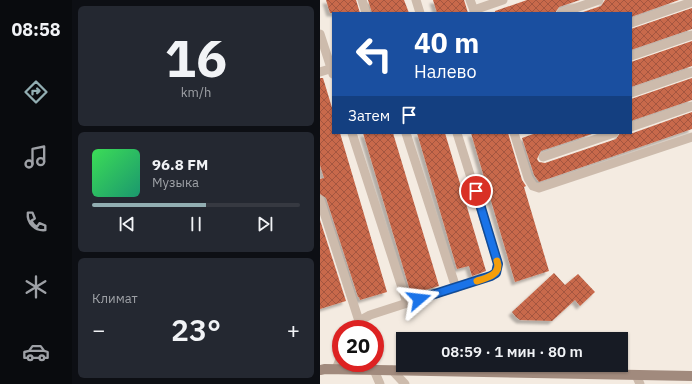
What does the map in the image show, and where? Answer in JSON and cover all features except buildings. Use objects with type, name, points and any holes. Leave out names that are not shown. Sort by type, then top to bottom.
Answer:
[{"type":"main road","points":[[320,370],[332,369]]},
{"type":"main road","points":[[384,370],[638,379],[692,376]]},
{"type":"lane","points":[[362,0],[366,12]]},
{"type":"lane","points":[[416,0],[420,12]]},
{"type":"lane","points":[[470,0],[474,12],[503,0]]},
{"type":"lane","points":[[565,12],[599,0]]},
{"type":"lane","points":[[632,23],[692,2]]},
{"type":"lane","points":[[320,34],[332,70],[320,72]]},
{"type":"lane","points":[[632,56],[692,35]]},
{"type":"lane","points":[[632,93],[692,72]]},
{"type":"lane","points":[[632,127],[692,106]]},
{"type":"lane","points":[[352,134],[406,303]]},
{"type":"lane","points":[[406,134],[456,288]]},
{"type":"lane","points":[[361,320],[370,315],[456,288],[496,273],[498,264],[457,134]]},
{"type":"lane","points":[[514,134],[528,178],[533,186],[539,188],[692,137]]},
{"type":"lane","points":[[543,157],[611,134]]},
{"type":"lane","points":[[320,200],[359,320]]},
{"type":"lane","points":[[392,370],[405,384]]},
{"type":"lane","points":[[375,372],[380,384]]},
{"type":"slow traffic","points":[[477,281],[496,273],[498,269],[497,261]]},
{"type":"route","points":[[419,299],[491,276],[496,273],[498,264],[476,191]]}]
